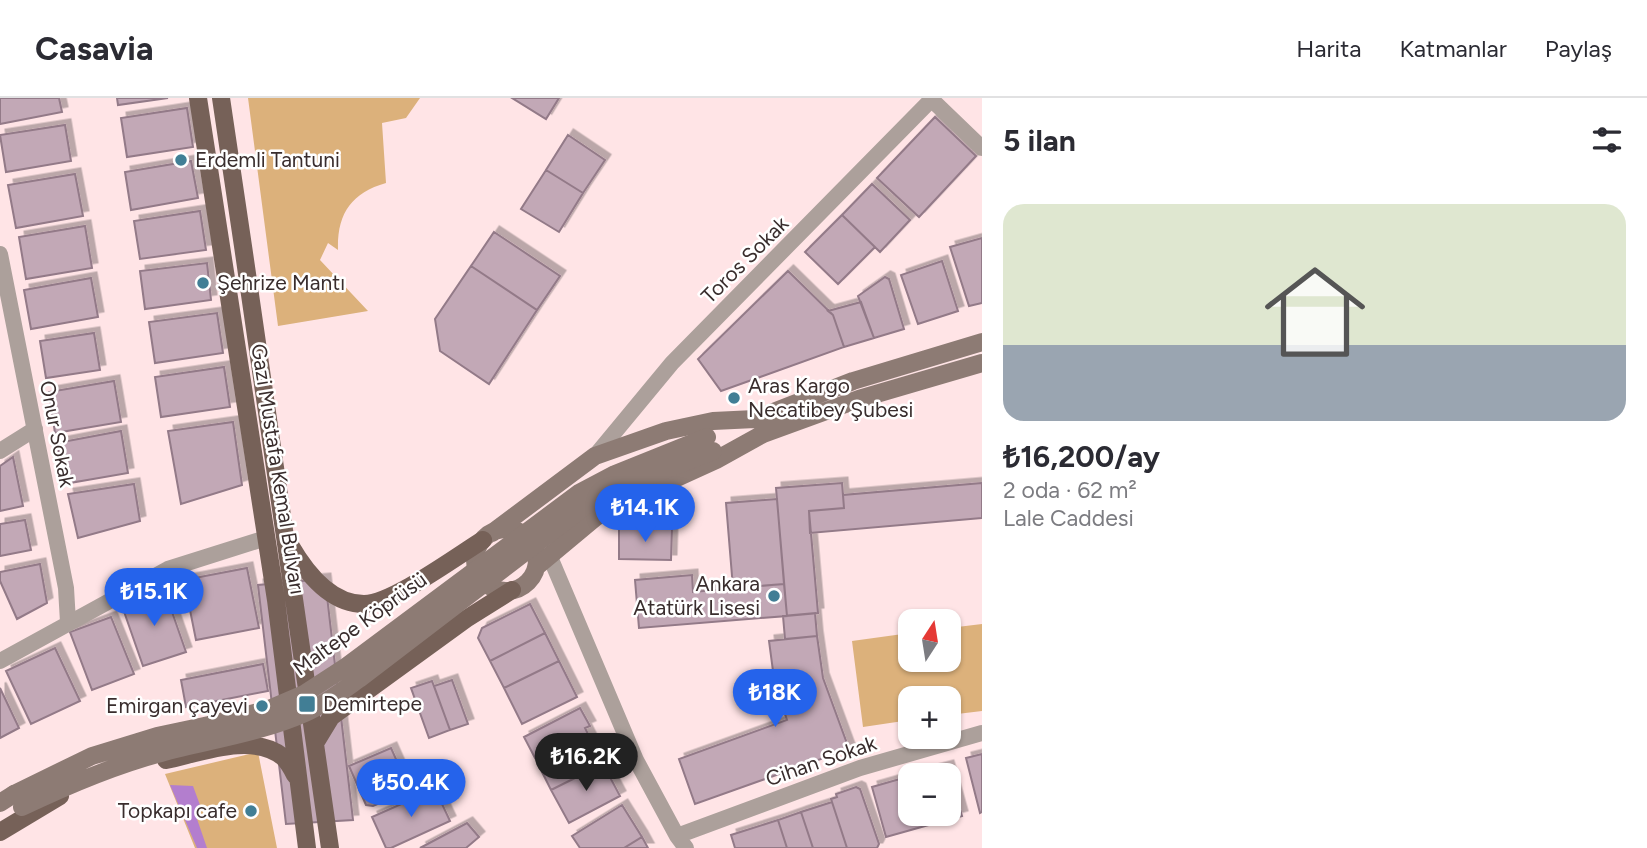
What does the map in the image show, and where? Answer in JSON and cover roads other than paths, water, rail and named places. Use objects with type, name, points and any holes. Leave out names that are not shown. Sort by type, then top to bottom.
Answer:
[{"type":"main road","name":"Gazi Mustafa Kemal Bulvarı","points":[[198,98],[275,536],[317,740],[330,848]]},
{"type":"main road","name":"Gazi Mustafa Kemal Bulvarı","points":[[221,98],[257,335],[287,680],[307,848]]},
{"type":"main road","points":[[317,740],[331,718],[466,619],[527,583],[543,562],[596,517],[716,460],[759,427],[853,381],[982,342]]},
{"type":"main road","points":[[275,536],[326,590],[344,600],[364,604],[403,589],[487,537],[595,456],[666,431],[713,421],[759,427],[982,363]]},
{"type":"main road","name":"Maltepe Köprüsü","points":[[0,824],[12,801],[160,753],[274,725],[306,713],[359,679],[596,499],[710,444],[759,427]]},
{"type":"main road","points":[[512,590],[493,588],[480,575],[476,557],[487,537],[511,530],[529,539],[537,557],[543,562]]},
{"type":"main road","points":[[0,832],[70,791],[155,762],[224,748],[250,745],[272,750],[286,759],[297,778]]},
{"type":"street","name":"Toros Sokak","points":[[595,456],[673,363],[932,99],[982,148]]},
{"type":"street","name":"Onur Sokak","points":[[0,254],[66,588],[68,622]]},
{"type":"street","points":[[0,451],[35,429]]},
{"type":"street","points":[[0,661],[168,569],[275,536]]},
{"type":"street","points":[[543,562],[636,760],[682,842]]},
{"type":"street","name":"Cihan Sokak","points":[[682,842],[860,768],[982,733]]},
{"type":"place","name":"Erdemli Tantuni","points":[[181,160]]},
{"type":"place","name":"Şehrize Mantı","points":[[203,283]]},
{"type":"place","name":"Aras Kargo Necatibey Şubesi","points":[[734,398]]},
{"type":"place","name":"Ankara Atatürk Lisesi","points":[[774,596]]},
{"type":"place","name":"Demirtepe","points":[[307,704]]},
{"type":"place","name":"Emirgan çayevi","points":[[262,706]]},
{"type":"place","name":"Topkapı cafe","points":[[251,811]]}]
